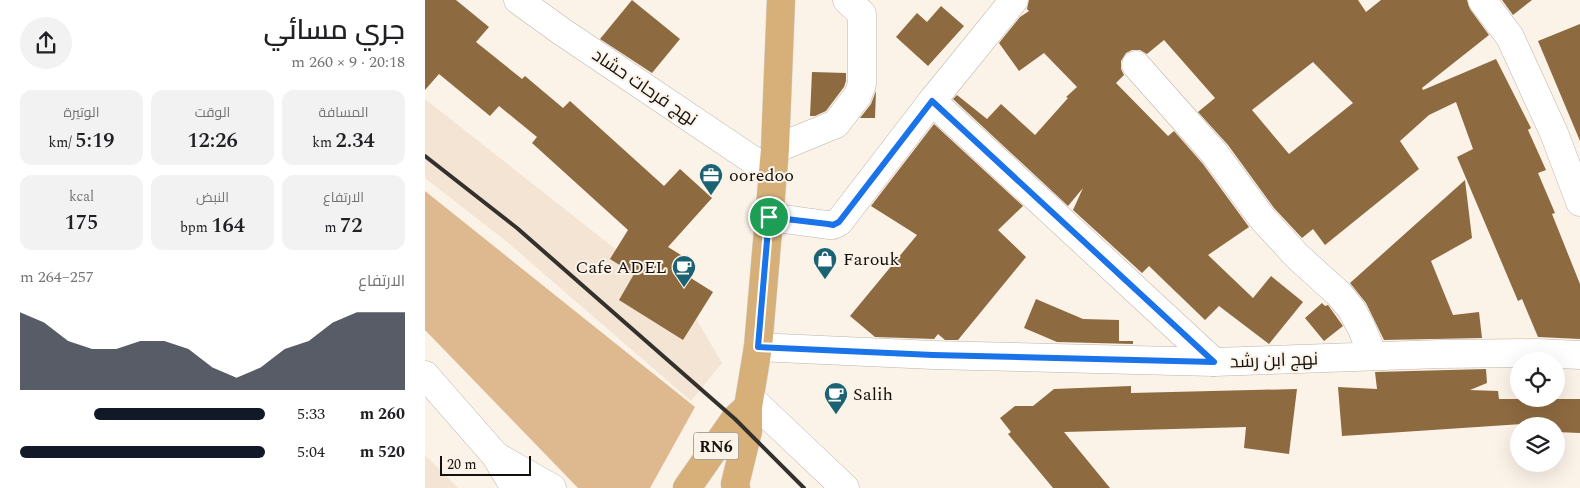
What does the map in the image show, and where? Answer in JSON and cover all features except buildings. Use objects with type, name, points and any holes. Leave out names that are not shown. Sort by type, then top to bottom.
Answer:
[{"type":"main road","name":"RN6","points":[[736,488],[735,484],[748,431],[749,402],[758,347],[774,161],[781,0]]},
{"type":"main road","name":"RN6","points":[[687,488],[749,402]]},
{"type":"street","name":"نهج فرحات حشاد","points":[[518,0],[561,30],[774,161]]},
{"type":"street","points":[[774,161],[836,124],[857,95],[862,84],[862,14],[847,0]]},
{"type":"street","points":[[769,217],[833,225],[839,222],[932,101],[1014,0]]},
{"type":"street","points":[[1482,0],[1510,37],[1553,134],[1580,202]]},
{"type":"street","points":[[1136,65],[1215,154],[1262,218],[1297,256],[1339,294],[1352,310],[1373,355]]},
{"type":"street","points":[[932,101],[1214,362]]},
{"type":"street","name":"نهج ابن رشد","points":[[758,347],[933,355],[1214,362],[1373,355],[1537,353],[1580,355]]},
{"type":"street","points":[[425,375],[495,455],[515,488]]},
{"type":"street","points":[[749,402],[845,488]]},
{"type":"street","points":[[495,455],[552,488]]},
{"type":"shaded area","points":[[425,99],[689,307],[722,363],[691,401],[506,241],[425,178]]},
{"type":"shaded area","points":[[425,191],[695,407],[650,488],[578,488],[425,330]]},
{"type":"shaded area","points":[[425,455],[458,488],[425,488]]},
{"type":"railway","points":[[425,156],[517,228],[735,419],[804,488]]},
{"type":"place","name":"ooredoo","points":[[711,196]]},
{"type":"place","name":"Farouk","points":[[825,280]]},
{"type":"place","name":"Cafe ADEL","points":[[684,288]]},
{"type":"place","name":"Salih","points":[[836,415]]},
{"type":"route","points":[[932,101],[1214,362],[933,355],[758,347],[769,217],[833,225],[839,222],[932,101]]}]
